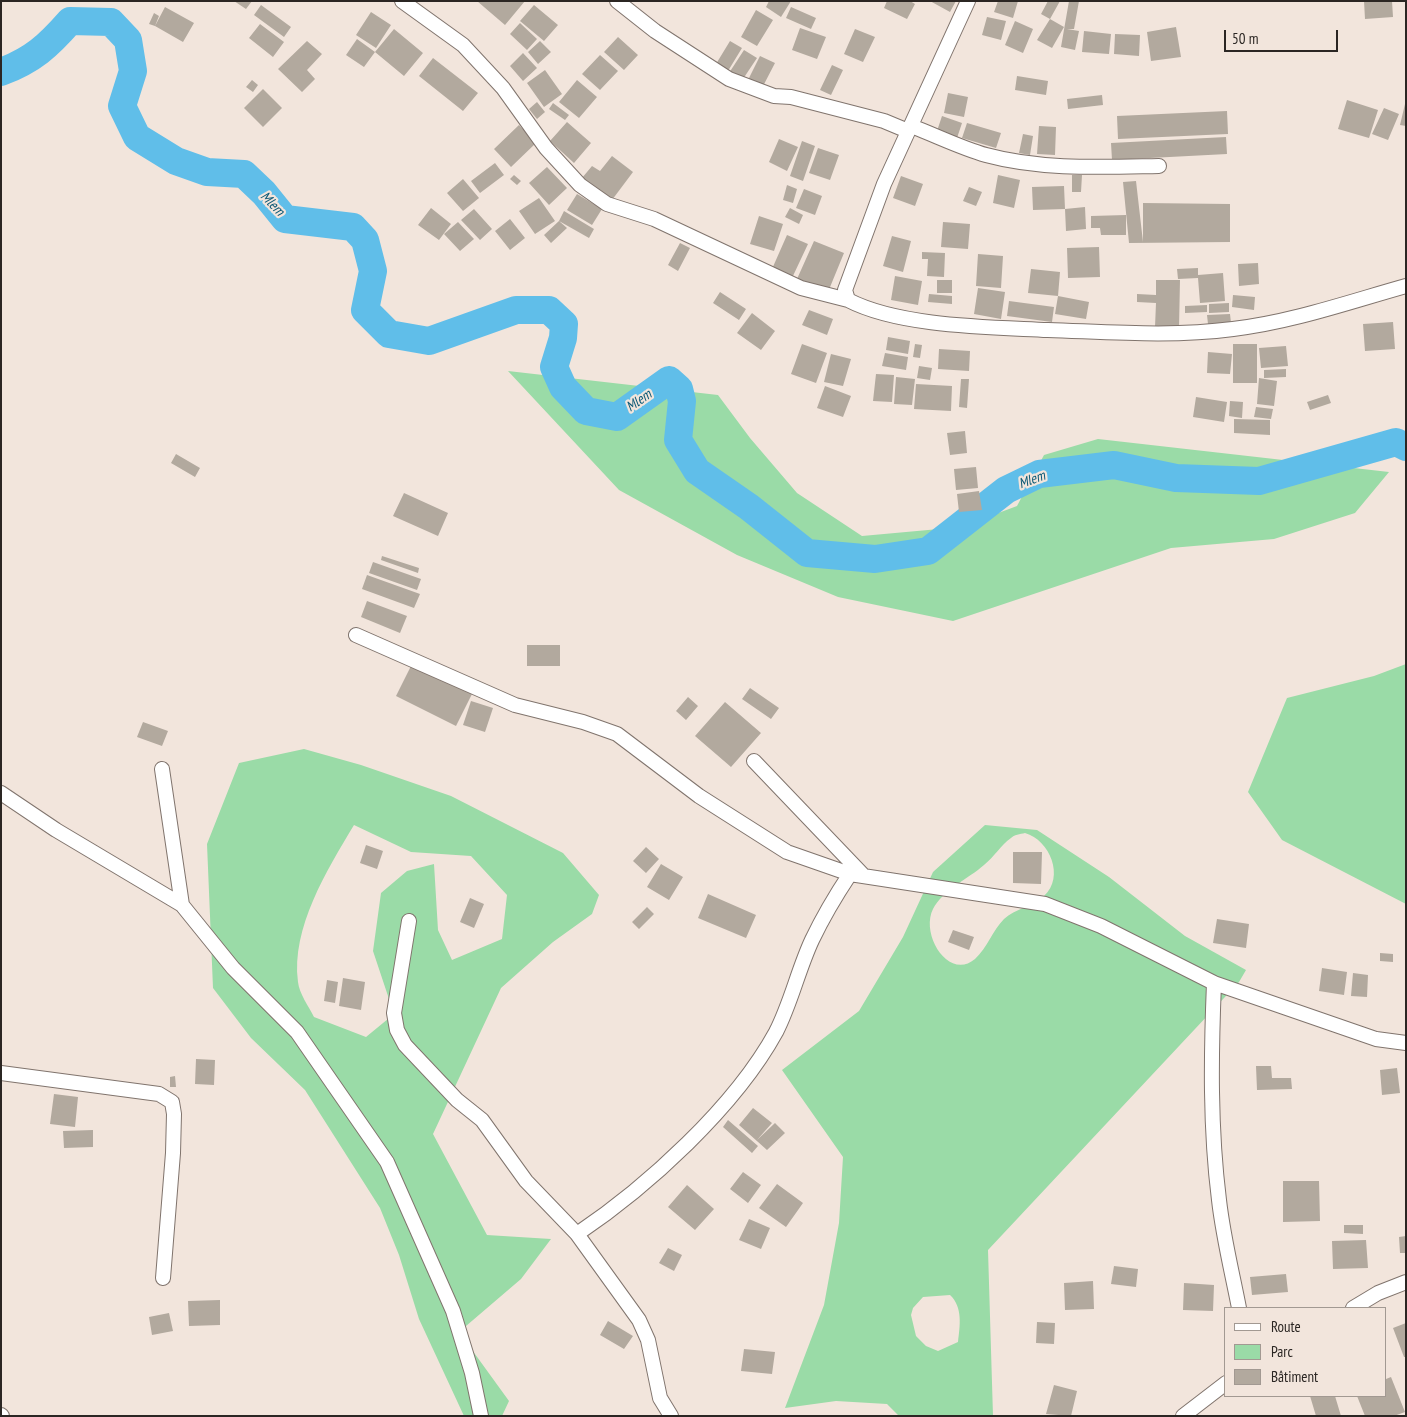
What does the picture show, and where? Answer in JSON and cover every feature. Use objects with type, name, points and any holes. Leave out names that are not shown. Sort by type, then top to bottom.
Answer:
[{"type":"street","points":[[402,1],[463,45],[503,88],[546,148],[580,185],[607,204],[654,219],[801,288],[848,300],[859,306],[960,326],[1114,332],[1186,332],[1234,329],[1279,321],[1406,286]]},
{"type":"street","points":[[617,1],[655,31],[729,79],[767,94],[791,97],[884,121],[986,155],[1035,163],[1092,167],[1159,166]]},
{"type":"street","points":[[848,300],[845,290],[851,269],[884,184],[968,1]]},
{"type":"street","points":[[356,635],[515,705],[583,722],[617,734],[699,796],[787,852],[850,874],[1044,904],[1101,926],[1214,983],[1376,1039],[1406,1043]]},
{"type":"street","points":[[754,761],[864,876]]},
{"type":"street","points":[[162,769],[182,905]]},
{"type":"street","points":[[1,793],[56,830],[182,905],[232,968],[297,1032],[388,1162],[452,1311],[472,1374],[481,1416]]},
{"type":"street","points":[[577,1234],[654,1174],[701,1128],[756,1062],[776,1031],[812,940],[850,874]]},
{"type":"street","points":[[409,922],[394,1013],[397,1030],[405,1044],[457,1100],[482,1120],[526,1181],[577,1234],[639,1320],[648,1340],[660,1398],[671,1416]]},
{"type":"street","points":[[1214,983],[1211,1068],[1214,1152],[1220,1210],[1239,1307]]},
{"type":"street","points":[[1,1073],[159,1094],[172,1102],[174,1114],[173,1143],[163,1278]]},
{"type":"street","points":[[1355,1307],[1378,1293],[1406,1282]]},
{"type":"street","points":[[1183,1416],[1224,1385]]},
{"type":"green space","points":[[508,371],[718,395],[750,438],[797,493],[862,536],[961,527],[1017,506],[1044,455],[1098,439],[1389,472],[1355,513],[1274,539],[1171,548],[953,621],[838,597],[737,555],[619,490]]},
{"type":"green space","points":[[1406,664],[1406,904],[1282,840],[1248,792],[1287,698],[1374,676]]},
{"type":"green space","points":[[304,749],[361,765],[451,796],[563,853],[599,895],[592,914],[553,942],[501,988],[433,1134],[487,1235],[551,1239],[521,1279],[459,1332],[509,1401],[502,1416],[464,1416],[419,1319],[399,1255],[380,1208],[305,1090],[251,1038],[213,988],[207,844],[239,763]],"holes":[[[354,825],[411,852],[471,856],[507,895],[502,939],[452,960],[438,930],[434,864],[407,871],[381,893],[373,951],[394,1014],[366,1037],[314,1017],[302,995],[298,982],[297,962],[300,941],[313,900],[344,842]]]},
{"type":"green space","points":[[985,825],[1037,830],[1109,877],[1185,936],[1246,970],[1239,982],[988,1250],[993,1416],[899,1416],[887,1404],[836,1401],[785,1408],[824,1305],[839,1223],[843,1157],[782,1070],[859,1011],[903,937],[933,872]],"holes":[[[1025,833],[1034,837],[1048,851],[1054,870],[1050,888],[1040,899],[1004,919],[975,959],[965,964],[956,964],[947,960],[939,952],[930,931],[930,920],[937,902],[956,885],[984,865],[1007,841],[1014,836]],[[950,1295],[959,1311],[958,1342],[938,1351],[926,1346],[916,1336],[911,1315],[913,1308],[923,1297]]]},
{"type":"building","points":[[234,1],[252,1],[246,9]]},
{"type":"building","points":[[477,1],[525,1],[505,25]]},
{"type":"building","points":[[769,1],[791,1],[781,17],[766,7]]},
{"type":"building","points":[[887,1],[910,1],[915,4],[907,19],[884,8]]},
{"type":"building","points":[[930,1],[956,1],[950,12]]},
{"type":"building","points":[[998,1],[1018,1],[1013,18],[994,12]]},
{"type":"building","points":[[1048,1],[1060,1],[1050,19],[1041,14]]},
{"type":"building","points":[[1069,1],[1079,1],[1074,29],[1067,29],[1079,31],[1075,50],[1061,47]]},
{"type":"building","points":[[1364,1],[1392,1],[1393,17],[1365,19]]},
{"type":"building","points":[[261,5],[291,27],[284,37],[254,15]]},
{"type":"building","points":[[534,5],[558,25],[544,41],[520,21]]},
{"type":"building","points":[[165,7],[194,23],[183,42],[155,26]]},
{"type":"building","points":[[791,7],[816,18],[811,29],[786,18]]},
{"type":"building","points":[[756,10],[773,20],[757,46],[741,37]]},
{"type":"building","points":[[371,12],[391,25],[376,48],[356,35]]},
{"type":"building","points":[[154,13],[159,16],[155,26],[149,24]]},
{"type":"building","points":[[987,17],[1006,21],[1001,40],[982,35]]},
{"type":"building","points":[[1050,19],[1064,27],[1052,48],[1037,40]]},
{"type":"building","points":[[1015,21],[1033,29],[1023,53],[1005,45]]},
{"type":"building","points":[[520,23],[537,39],[527,50],[510,34]]},
{"type":"building","points":[[260,24],[284,42],[273,57],[249,38]]},
{"type":"building","points":[[1176,27],[1181,57],[1151,61],[1147,32]]},
{"type":"building","points":[[800,28],[826,37],[817,59],[792,50]]},
{"type":"building","points":[[394,29],[423,53],[404,76],[375,52]]},
{"type":"building","points":[[855,29],[875,37],[863,62],[844,54]]},
{"type":"building","points":[[1084,31],[1111,34],[1109,54],[1082,52]]},
{"type":"building","points":[[1115,34],[1140,35],[1139,56],[1114,54]]},
{"type":"building","points":[[618,37],[638,55],[624,70],[604,52]]},
{"type":"building","points":[[357,39],[375,52],[364,67],[346,55]]},
{"type":"building","points":[[307,41],[322,54],[307,70],[315,79],[302,92],[278,69]]},
{"type":"building","points":[[540,41],[551,52],[538,64],[528,52]]},
{"type":"building","points":[[730,41],[742,48],[728,71],[716,64]]},
{"type":"building","points":[[744,50],[757,58],[741,82],[729,73]]},
{"type":"building","points":[[523,53],[537,68],[523,81],[510,66]]},
{"type":"building","points":[[600,55],[618,71],[600,90],[582,74]]},
{"type":"building","points":[[760,56],[775,63],[761,90],[747,82]]},
{"type":"building","points":[[433,58],[478,93],[463,111],[419,76]]},
{"type":"building","points":[[832,65],[843,70],[831,95],[820,90]]},
{"type":"building","points":[[545,70],[562,94],[544,107],[527,83]]},
{"type":"building","points":[[1017,76],[1048,81],[1046,95],[1015,90]]},
{"type":"building","points":[[252,80],[258,85],[253,92],[246,87]]},
{"type":"building","points":[[577,80],[597,97],[579,118],[559,102]]},
{"type":"building","points":[[263,89],[282,108],[263,127],[244,108]]},
{"type":"building","points":[[948,93],[968,97],[964,117],[944,113]]},
{"type":"building","points":[[1102,95],[1103,105],[1068,109],[1067,99]]},
{"type":"building","points":[[1347,100],[1378,110],[1369,138],[1338,129]]},
{"type":"building","points":[[537,102],[545,112],[537,119],[529,109]]},
{"type":"building","points":[[553,103],[569,115],[565,120],[549,109]]},
{"type":"building","points":[[1406,105],[1406,126],[1400,125]]},
{"type":"building","points":[[1384,108],[1399,114],[1388,140],[1372,134]]},
{"type":"building","points":[[1227,111],[1228,134],[1118,139],[1117,116]]},
{"type":"building","points":[[942,116],[962,123],[957,138],[937,131]]},
{"type":"building","points":[[567,122],[591,143],[574,163],[550,141]]},
{"type":"building","points":[[967,123],[1001,133],[996,148],[962,138]]},
{"type":"building","points":[[519,125],[536,143],[511,167],[494,149]]},
{"type":"building","points":[[1039,126],[1056,127],[1055,155],[1037,154]]},
{"type":"building","points":[[1023,134],[1033,136],[1030,155],[1019,153]]},
{"type":"building","points":[[1226,137],[1227,154],[1112,160],[1111,143]]},
{"type":"building","points":[[779,139],[798,147],[787,171],[769,162]]},
{"type":"building","points":[[802,141],[815,146],[803,181],[790,176]]},
{"type":"building","points":[[818,148],[839,155],[830,180],[809,173]]},
{"type":"building","points":[[612,156],[633,172],[612,200],[582,178],[592,166],[600,171]]},
{"type":"building","points":[[495,163],[504,175],[480,193],[471,181]]},
{"type":"building","points":[[547,167],[567,188],[549,205],[529,183]]},
{"type":"building","points":[[514,175],[521,181],[517,185],[510,179]]},
{"type":"building","points":[[998,175],[1020,180],[1014,208],[993,203]]},
{"type":"building","points":[[1072,175],[1082,175],[1081,192],[1072,192]]},
{"type":"building","points":[[901,176],[923,184],[915,206],[893,198]]},
{"type":"building","points":[[463,179],[479,198],[463,211],[447,193]]},
{"type":"building","points":[[1136,181],[1143,242],[1143,203],[1230,204],[1230,242],[1129,243],[1123,182]]},
{"type":"building","points":[[787,185],[797,189],[793,203],[783,200]]},
{"type":"building","points":[[1064,186],[1065,209],[1033,210],[1032,187]]},
{"type":"building","points":[[969,187],[982,192],[976,206],[963,201]]},
{"type":"building","points":[[804,189],[822,196],[815,215],[796,208]]},
{"type":"building","points":[[577,194],[602,209],[592,225],[567,210]]},
{"type":"building","points":[[539,198],[555,221],[535,234],[519,211]]},
{"type":"building","points":[[1085,207],[1086,229],[1066,231],[1065,209]]},
{"type":"building","points":[[431,208],[451,224],[439,240],[418,225]]},
{"type":"building","points":[[790,208],[803,215],[799,224],[785,217]]},
{"type":"building","points":[[474,209],[492,229],[480,240],[461,220]]},
{"type":"building","points":[[564,211],[594,229],[589,238],[559,221]]},
{"type":"building","points":[[1126,215],[1126,235],[1101,235],[1100,228],[1091,228],[1091,216]]},
{"type":"building","points":[[759,216],[783,224],[774,251],[750,244]]},
{"type":"building","points":[[510,219],[525,238],[510,250],[495,231]]},
{"type":"building","points":[[559,221],[567,228],[551,243],[544,235]]},
{"type":"building","points":[[458,222],[474,239],[460,251],[444,234]]},
{"type":"building","points":[[943,222],[970,224],[968,249],[941,247]]},
{"type":"building","points":[[787,235],[808,244],[792,278],[772,269]]},
{"type":"building","points":[[892,236],[911,241],[903,272],[883,266]]},
{"type":"building","points":[[814,241],[844,253],[828,292],[797,279]]},
{"type":"building","points":[[680,243],[690,248],[678,271],[668,265]]},
{"type":"building","points":[[1099,247],[1100,277],[1068,278],[1067,248]]},
{"type":"building","points":[[922,252],[945,253],[944,277],[927,276],[928,259],[922,259]]},
{"type":"building","points":[[978,254],[1003,256],[1001,288],[976,286]]},
{"type":"building","points":[[1258,263],[1259,284],[1239,286],[1238,264]]},
{"type":"building","points":[[1198,268],[1198,275],[1223,273],[1225,301],[1200,303],[1198,278],[1178,279],[1177,269]]},
{"type":"building","points":[[1031,269],[1060,272],[1058,296],[1028,293]]},
{"type":"building","points":[[895,276],[922,281],[918,305],[891,300]]},
{"type":"building","points":[[937,280],[952,280],[952,293],[937,293]]},
{"type":"building","points":[[1156,280],[1180,280],[1179,328],[1155,327],[1156,303],[1137,302],[1137,294],[1156,295]]},
{"type":"building","points":[[978,288],[1005,292],[1001,319],[974,314]]},
{"type":"building","points":[[720,292],[746,309],[739,320],[713,303]]},
{"type":"building","points":[[929,294],[952,296],[952,304],[928,302]]},
{"type":"building","points":[[1233,295],[1255,297],[1254,310],[1232,307]]},
{"type":"building","points":[[1058,296],[1089,302],[1086,319],[1055,314]]},
{"type":"building","points":[[1009,301],[1054,307],[1052,322],[1007,316]]},
{"type":"building","points":[[1229,303],[1229,312],[1209,313],[1209,304]]},
{"type":"building","points":[[1207,305],[1207,312],[1185,313],[1185,306]]},
{"type":"building","points":[[809,310],[833,319],[827,335],[802,325]]},
{"type":"building","points":[[752,313],[775,331],[761,350],[737,333]]},
{"type":"building","points":[[1230,314],[1231,323],[1208,324],[1207,315]]},
{"type":"building","points":[[1393,322],[1395,349],[1365,351],[1363,324]]},
{"type":"building","points":[[888,337],[910,341],[908,354],[886,350]]},
{"type":"building","points":[[802,344],[827,353],[816,383],[791,374]]},
{"type":"building","points":[[915,344],[922,345],[920,358],[913,357]]},
{"type":"building","points":[[1233,344],[1257,344],[1257,383],[1233,383]]},
{"type":"building","points":[[1286,346],[1288,366],[1261,368],[1259,348]]},
{"type":"building","points":[[939,349],[970,351],[969,371],[938,369]]},
{"type":"building","points":[[1208,352],[1232,354],[1230,374],[1207,373]]},
{"type":"building","points":[[885,353],[908,357],[906,370],[882,366]]},
{"type":"building","points":[[831,354],[851,359],[843,386],[824,382]]},
{"type":"building","points":[[919,366],[932,368],[930,380],[917,378]]},
{"type":"building","points":[[1286,369],[1286,377],[1264,378],[1264,370]]},
{"type":"building","points":[[876,374],[894,375],[892,402],[873,401]]},
{"type":"building","points":[[896,377],[915,379],[912,405],[894,404]]},
{"type":"building","points":[[1259,378],[1277,381],[1274,406],[1257,404]]},
{"type":"building","points":[[961,379],[969,379],[967,408],[959,407]]},
{"type":"building","points":[[916,384],[952,386],[951,411],[914,409]]},
{"type":"building","points":[[825,386],[851,396],[843,417],[817,408]]},
{"type":"building","points":[[1328,395],[1331,403],[1310,410],[1307,402]]},
{"type":"building","points":[[1196,397],[1227,402],[1224,422],[1193,417]]},
{"type":"building","points":[[1230,401],[1243,402],[1242,418],[1229,416]]},
{"type":"building","points":[[1256,407],[1273,409],[1271,419],[1254,417]]},
{"type":"building","points":[[1234,419],[1270,420],[1270,435],[1234,433]]},
{"type":"building","points":[[965,431],[967,453],[950,455],[947,433]]},
{"type":"building","points":[[176,454],[200,468],[195,477],[171,463]]},
{"type":"building","points":[[976,467],[978,488],[956,490],[954,469]]},
{"type":"building","points":[[979,491],[982,510],[959,512],[957,494]]},
{"type":"building","points":[[404,493],[448,513],[438,536],[393,516]]},
{"type":"building","points":[[382,556],[419,568],[418,573],[381,560]]},
{"type":"building","points":[[373,562],[421,579],[417,590],[369,573]]},
{"type":"building","points":[[367,575],[420,594],[414,608],[362,589]]},
{"type":"building","points":[[367,601],[407,616],[400,633],[361,617]]},
{"type":"building","points":[[527,645],[560,645],[560,666],[527,666]]},
{"type":"building","points":[[412,664],[472,694],[456,726],[396,696]]},
{"type":"building","points":[[750,688],[779,708],[771,719],[742,699]]},
{"type":"building","points":[[688,697],[698,706],[686,720],[676,711]]},
{"type":"building","points":[[471,701],[493,708],[485,732],[463,725]]},
{"type":"building","points":[[725,702],[761,733],[731,767],[695,736]]},
{"type":"building","points":[[143,722],[168,731],[162,746],[137,737]]},
{"type":"building","points":[[366,845],[383,851],[377,869],[360,863]]},
{"type":"building","points":[[646,847],[659,859],[646,873],[633,861]]},
{"type":"building","points":[[1013,852],[1042,852],[1041,884],[1013,883]]},
{"type":"building","points":[[661,864],[683,877],[669,900],[647,887]]},
{"type":"building","points":[[708,894],[756,915],[746,938],[698,918]]},
{"type":"building","points":[[470,898],[484,904],[474,928],[460,922]]},
{"type":"building","points":[[647,907],[654,914],[639,929],[632,922]]},
{"type":"building","points":[[1217,919],[1249,924],[1246,948],[1213,943]]},
{"type":"building","points":[[953,930],[974,937],[969,950],[948,942]]},
{"type":"building","points":[[1380,953],[1393,954],[1393,962],[1380,961]]},
{"type":"building","points":[[1322,968],[1347,972],[1344,995],[1319,991]]},
{"type":"building","points":[[1353,973],[1368,975],[1367,997],[1351,996]]},
{"type":"building","points":[[343,978],[365,982],[361,1010],[339,1006]]},
{"type":"building","points":[[327,980],[338,982],[335,1003],[324,1001]]},
{"type":"building","points":[[196,1059],[215,1060],[214,1085],[195,1084]]},
{"type":"building","points":[[1256,1066],[1271,1066],[1272,1078],[1291,1078],[1292,1089],[1257,1090]]},
{"type":"building","points":[[1397,1068],[1400,1093],[1382,1095],[1380,1070]]},
{"type":"building","points":[[175,1076],[176,1087],[170,1087],[170,1077]]},
{"type":"building","points":[[54,1094],[78,1097],[75,1127],[50,1124]]},
{"type":"building","points":[[753,1108],[772,1123],[757,1140],[775,1123],[785,1133],[767,1150],[739,1125]]},
{"type":"building","points":[[728,1120],[758,1146],[752,1153],[723,1127]]},
{"type":"building","points":[[93,1130],[93,1147],[64,1148],[63,1131]]},
{"type":"building","points":[[743,1172],[761,1185],[748,1203],[730,1189]]},
{"type":"building","points":[[1283,1181],[1319,1181],[1320,1221],[1283,1222]]},
{"type":"building","points":[[777,1184],[803,1203],[786,1227],[759,1208]]},
{"type":"building","points":[[687,1185],[714,1209],[695,1230],[668,1207]]},
{"type":"building","points":[[749,1219],[770,1228],[761,1249],[739,1240]]},
{"type":"building","points":[[1344,1225],[1363,1225],[1363,1234],[1344,1233]]},
{"type":"building","points":[[1406,1236],[1406,1253],[1400,1253],[1399,1237]]},
{"type":"building","points":[[1366,1240],[1368,1268],[1333,1269],[1332,1241]]},
{"type":"building","points":[[668,1248],[682,1255],[674,1271],[659,1263]]},
{"type":"building","points":[[1114,1266],[1138,1269],[1136,1287],[1111,1284]]},
{"type":"building","points":[[1286,1274],[1288,1292],[1252,1295],[1250,1277]]},
{"type":"building","points":[[1093,1281],[1094,1309],[1065,1310],[1064,1283]]},
{"type":"building","points":[[1184,1283],[1214,1285],[1213,1311],[1183,1310]]},
{"type":"building","points":[[220,1300],[220,1325],[189,1326],[188,1301]]},
{"type":"building","points":[[169,1313],[173,1331],[152,1335],[149,1317]]},
{"type":"building","points":[[608,1321],[633,1336],[624,1349],[600,1335]]},
{"type":"building","points":[[1037,1322],[1055,1323],[1054,1344],[1036,1343]]},
{"type":"building","points":[[1406,1323],[1406,1357],[1404,1357],[1393,1328]]},
{"type":"building","points":[[744,1349],[775,1352],[772,1374],[741,1371]]},
{"type":"building","points":[[1391,1377],[1405,1412],[1394,1416],[1365,1416],[1357,1397],[1387,1397],[1387,1379]]},
{"type":"building","points":[[1054,1385],[1077,1391],[1071,1416],[1046,1414]]},
{"type":"building","points":[[1310,1397],[1335,1397],[1341,1416],[1316,1416]]},
{"type":"waterway","name":"Mlem","points":[[1,72],[31,57],[54,38],[70,21],[111,22],[128,40],[133,71],[122,106],[137,137],[176,161],[207,172],[244,174],[264,193],[285,219],[353,227],[365,240],[373,271],[365,310],[389,334],[429,341],[516,310],[549,310],[564,324],[563,338],[554,367],[563,387],[586,411],[617,417],[669,380],[679,389],[682,401],[678,440],[697,471],[749,507],[807,553],[875,559],[928,551],[1006,490],[1039,474],[1114,465],[1176,478],[1259,481],[1396,442],[1406,447]]}]
